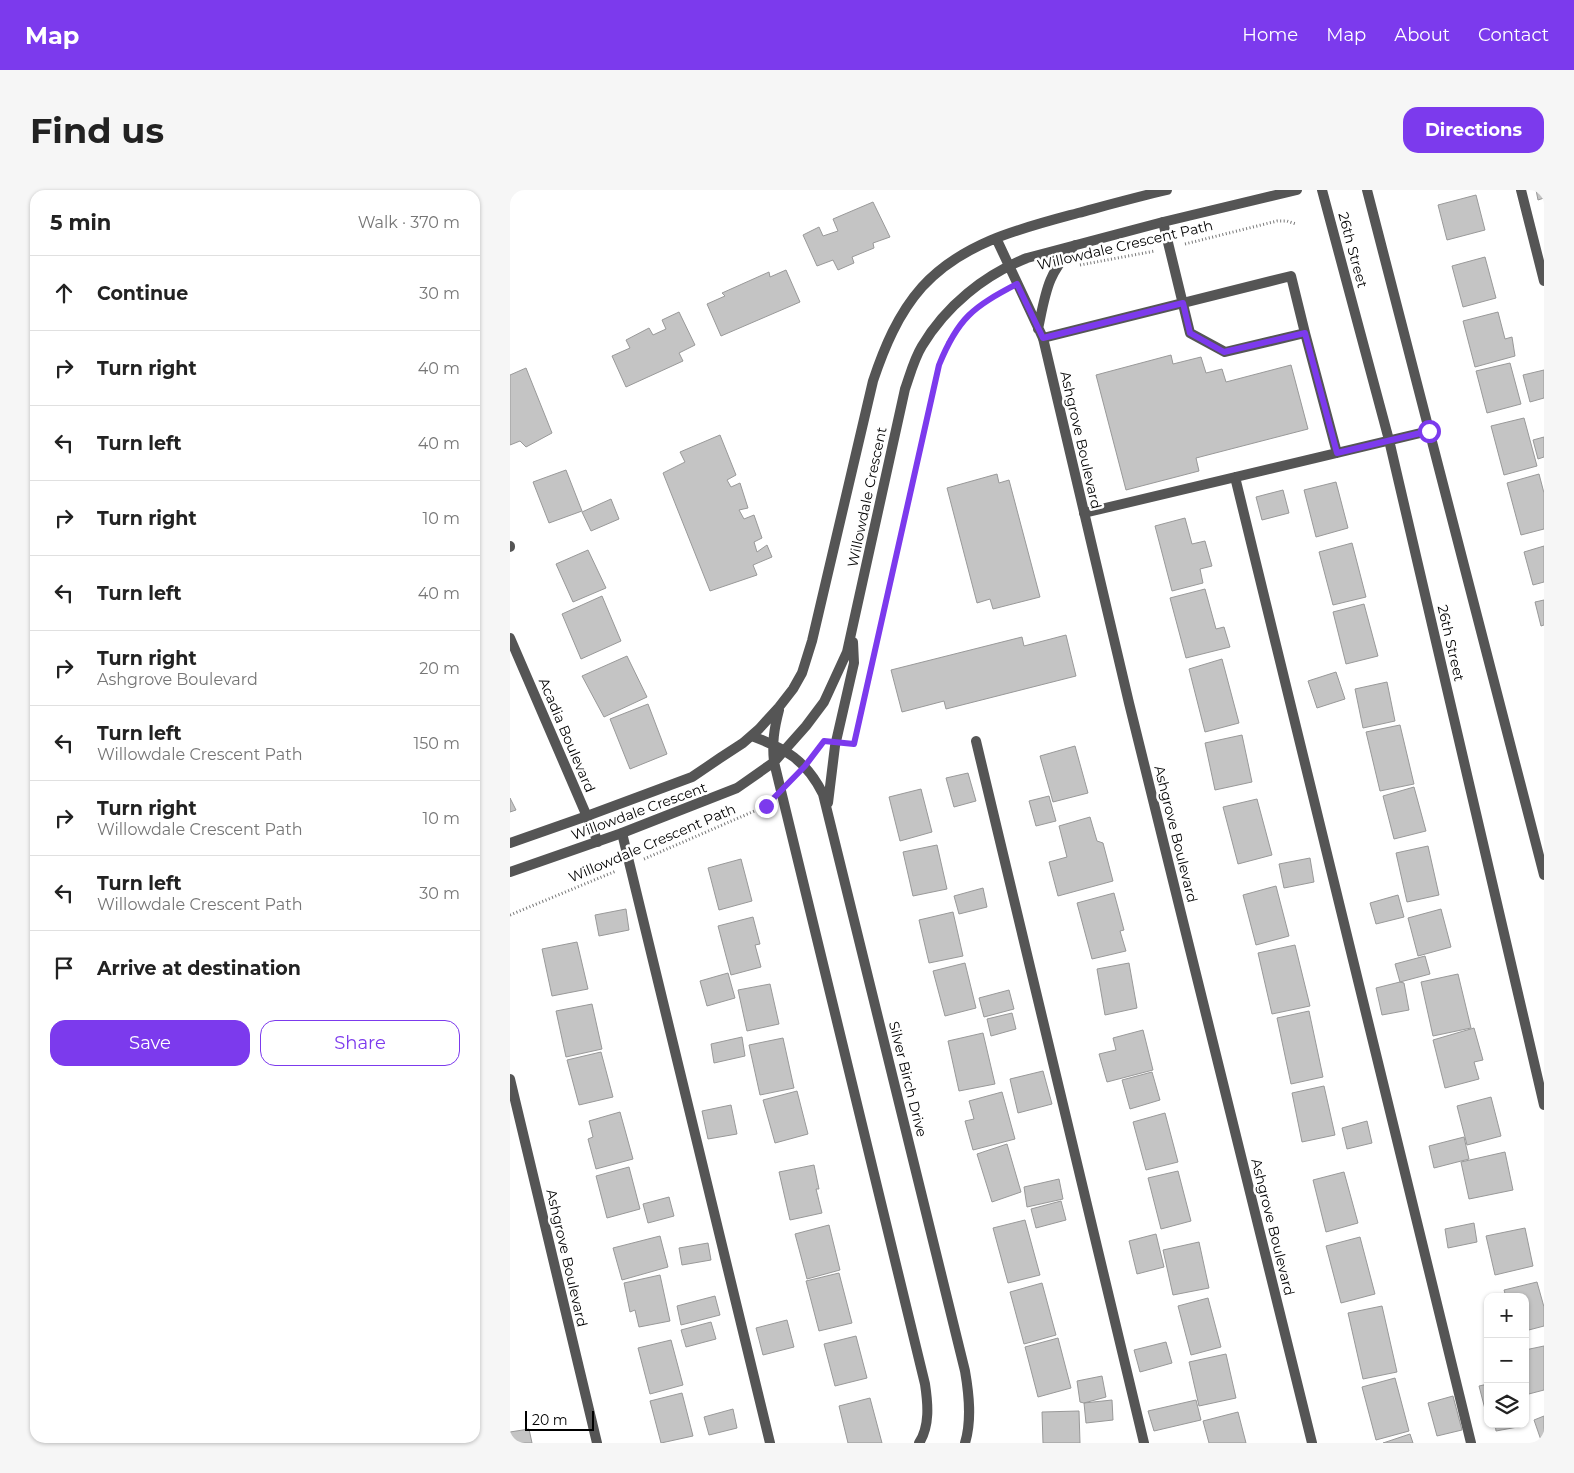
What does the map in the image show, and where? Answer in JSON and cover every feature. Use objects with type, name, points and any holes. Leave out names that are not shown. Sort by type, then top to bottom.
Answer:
[{"type":"street","name":"Willowdale Crescent","points":[[510,842],[692,777],[752,736],[793,689],[802,673],[812,641],[873,381],[885,346],[922,287],[955,259],[996,238],[1024,228],[1167,190]]},
{"type":"street","name":"Willowdale Crescent","points":[[510,872],[622,834],[737,788],[774,762],[824,702],[847,652],[905,389],[922,346],[944,317],[965,295],[985,279],[1008,265],[1027,258],[1163,222],[1297,190]]},
{"type":"street","name":"26th Street","points":[[1322,190],[1390,440],[1544,1105]]},
{"type":"street","name":"26th Street","points":[[1367,190],[1544,875]]},
{"type":"street","points":[[1522,190],[1544,281]]},
{"type":"street","points":[[1163,222],[1190,333],[1224,352],[1305,333]]},
{"type":"street","name":"Ashgrove Boulevard","points":[[996,238],[1040,334],[1312,1443]]},
{"type":"street","points":[[1075,245],[1062,258],[1053,272],[1045,294],[1040,334],[1183,303],[1291,276],[1337,453]]},
{"type":"street","points":[[1084,514],[1429,431]]},
{"type":"street","points":[[1236,477],[1471,1443]]},
{"type":"street","points":[[827,808],[835,746],[854,663],[852,631]]},
{"type":"street","name":"Acadia Boulevard","points":[[510,638],[598,842]]},
{"type":"street","points":[[779,707],[773,731],[774,762],[925,1384],[928,1401],[928,1419],[919,1443]]},
{"type":"street","name":"Silver Birch Drive","points":[[752,736],[785,750],[798,758],[815,777],[823,794],[965,1370],[969,1391],[969,1410],[965,1443]]},
{"type":"street","points":[[976,741],[1144,1443]]},
{"type":"street","points":[[622,834],[770,1443]]},
{"type":"street","name":"Ashgrove Boulevard","points":[[510,1079],[597,1443]]},
{"type":"path","name":"Willowdale Crescent Path","points":[[1053,272],[1170,247],[1277,221],[1287,221],[1296,224]]},
{"type":"path","points":[[871,666],[939,365],[948,342],[958,327]]},
{"type":"path","name":"Willowdale Crescent Path","points":[[510,915],[766,806],[781,790]]},
{"type":"building","points":[[1536,190],[1544,190],[1544,198],[1538,200]]},
{"type":"building","points":[[1476,195],[1485,230],[1447,240],[1438,205]]},
{"type":"building","points":[[873,202],[890,237],[873,243],[874,248],[852,257],[854,263],[838,270],[833,260],[817,266],[803,235],[819,227],[823,236],[838,231],[833,219]]},
{"type":"building","points":[[1485,257],[1496,298],[1463,307],[1452,266]]},
{"type":"building","points":[[786,270],[800,302],[721,336],[707,304],[725,296],[722,293],[769,272],[770,277]]},
{"type":"building","points":[[679,312],[695,345],[679,353],[683,361],[626,387],[612,356],[630,348],[626,340],[649,328],[653,335],[666,329],[662,320]]},
{"type":"building","points":[[1498,312],[1505,339],[1512,337],[1515,356],[1475,367],[1463,321]]},
{"type":"building","points":[[1171,355],[1173,364],[1201,357],[1206,373],[1222,369],[1226,382],[1291,365],[1308,429],[1196,458],[1199,471],[1126,490],[1096,375]]},
{"type":"building","points":[[1510,363],[1521,404],[1487,413],[1476,371]]},
{"type":"building","points":[[526,368],[552,433],[526,447],[520,441],[510,445],[510,375]]},
{"type":"building","points":[[1544,370],[1544,398],[1530,402],[1523,375]]},
{"type":"building","points":[[1524,418],[1537,466],[1504,475],[1491,426]]},
{"type":"building","points":[[720,435],[736,475],[727,480],[731,487],[740,483],[748,508],[739,510],[744,519],[754,515],[762,538],[754,542],[757,552],[767,545],[772,557],[753,565],[757,575],[710,591],[663,473],[685,462],[680,452]]},
{"type":"building","points":[[1544,437],[1544,457],[1538,459],[1533,440]]},
{"type":"building","points":[[566,470],[582,511],[549,523],[533,482]]},
{"type":"building","points":[[997,474],[999,483],[1009,480],[1040,597],[993,609],[990,599],[977,603],[947,488]]},
{"type":"building","points":[[1539,474],[1544,493],[1544,529],[1521,535],[1507,483]]},
{"type":"building","points":[[1336,482],[1348,528],[1316,537],[1304,490]]},
{"type":"building","points":[[1283,490],[1289,513],[1262,520],[1256,497]]},
{"type":"building","points":[[611,499],[619,519],[591,531],[582,512]]},
{"type":"building","points":[[1185,518],[1192,544],[1205,541],[1212,566],[1200,569],[1203,583],[1172,591],[1155,526]]},
{"type":"building","points":[[1352,543],[1366,597],[1333,605],[1319,552]]},
{"type":"building","points":[[1544,546],[1544,582],[1533,585],[1524,552]]},
{"type":"building","points":[[588,550],[606,588],[573,602],[556,564]]},
{"type":"building","points":[[1205,589],[1216,629],[1224,627],[1230,647],[1186,658],[1170,598]]},
{"type":"building","points":[[602,596],[621,641],[581,659],[562,614]]},
{"type":"building","points":[[1544,600],[1544,625],[1541,626],[1535,602]]},
{"type":"building","points":[[1364,604],[1378,656],[1346,664],[1333,612]]},
{"type":"building","points":[[1066,635],[1076,676],[946,709],[944,701],[902,712],[891,670],[1022,637],[1024,646]]},
{"type":"building","points":[[627,656],[647,697],[604,717],[582,676]]},
{"type":"building","points":[[1222,659],[1239,723],[1205,732],[1189,669]]},
{"type":"building","points":[[1336,672],[1345,699],[1317,708],[1308,681]]},
{"type":"building","points":[[1387,682],[1395,721],[1363,728],[1355,689]]},
{"type":"building","points":[[648,704],[667,754],[630,769],[610,719]]},
{"type":"building","points":[[1400,725],[1414,784],[1380,791],[1366,732]]},
{"type":"building","points":[[1242,735],[1252,782],[1215,790],[1205,743]]},
{"type":"building","points":[[1075,746],[1088,793],[1053,802],[1040,756]]},
{"type":"building","points":[[968,773],[976,801],[954,807],[946,778]]},
{"type":"building","points":[[1414,787],[1426,831],[1394,839],[1383,796]]},
{"type":"building","points":[[921,789],[932,832],[900,841],[889,797]]},
{"type":"building","points":[[1049,796],[1056,821],[1036,826],[1029,801]]},
{"type":"building","points":[[510,798],[516,810],[510,812]]},
{"type":"building","points":[[1257,799],[1272,855],[1238,864],[1223,807]]},
{"type":"building","points":[[1090,817],[1097,841],[1103,843],[1113,881],[1058,896],[1049,862],[1067,857],[1059,826]]},
{"type":"building","points":[[937,845],[947,889],[913,896],[903,852]]},
{"type":"building","points":[[1428,846],[1439,895],[1407,902],[1396,853]]},
{"type":"building","points":[[1310,858],[1314,882],[1284,888],[1279,864]]},
{"type":"building","points":[[741,859],[752,901],[719,910],[708,868]]},
{"type":"building","points":[[1276,886],[1289,936],[1256,945],[1243,895]]},
{"type":"building","points":[[983,888],[987,907],[959,914],[954,896]]},
{"type":"building","points":[[1114,893],[1124,930],[1120,931],[1126,951],[1092,959],[1077,903]]},
{"type":"building","points":[[1398,895],[1404,917],[1376,924],[1370,903]]},
{"type":"building","points":[[626,909],[629,930],[599,936],[595,915]]},
{"type":"building","points":[[1441,909],[1451,947],[1418,956],[1408,918]]},
{"type":"building","points":[[953,912],[963,956],[929,963],[919,920]]},
{"type":"building","points":[[753,917],[760,944],[755,945],[761,967],[731,975],[718,926]]},
{"type":"building","points":[[577,942],[588,989],[552,996],[542,949]]},
{"type":"building","points":[[1295,945],[1310,1006],[1272,1014],[1258,953]]},
{"type":"building","points":[[1425,956],[1430,974],[1400,982],[1395,964]]},
{"type":"building","points":[[965,963],[976,1008],[945,1016],[933,971]]},
{"type":"building","points":[[1129,963],[1137,1008],[1105,1015],[1097,969]]},
{"type":"building","points":[[728,973],[735,998],[707,1006],[700,981]]},
{"type":"building","points":[[1458,974],[1471,1028],[1433,1036],[1421,982]]},
{"type":"building","points":[[1400,982],[1404,983],[1409,1010],[1382,1015],[1376,988]]},
{"type":"building","points":[[770,984],[779,1024],[747,1031],[738,990]]},
{"type":"building","points":[[1009,990],[1014,1009],[984,1017],[979,998]]},
{"type":"building","points":[[592,1004],[602,1049],[566,1057],[556,1011]]},
{"type":"building","points":[[1309,1011],[1323,1077],[1291,1084],[1277,1018]]},
{"type":"building","points":[[1012,1013],[1016,1029],[991,1036],[987,1019]]},
{"type":"building","points":[[1474,1028],[1483,1060],[1474,1062],[1479,1079],[1445,1088],[1433,1040]]},
{"type":"building","points":[[1143,1030],[1153,1070],[1107,1082],[1099,1054],[1116,1050],[1113,1038]]},
{"type":"building","points":[[983,1033],[995,1084],[959,1091],[948,1041]]},
{"type":"building","points":[[742,1037],[745,1056],[714,1063],[711,1044]]},
{"type":"building","points":[[783,1038],[794,1088],[760,1095],[749,1045]]},
{"type":"building","points":[[601,1052],[613,1097],[579,1105],[567,1060]]},
{"type":"building","points":[[1043,1071],[1052,1104],[1018,1113],[1010,1079]]},
{"type":"building","points":[[1152,1072],[1160,1100],[1130,1109],[1122,1080]]},
{"type":"building","points":[[1324,1086],[1335,1135],[1302,1142],[1292,1093]]},
{"type":"building","points":[[797,1091],[808,1134],[775,1143],[763,1100]]},
{"type":"building","points":[[1002,1092],[1015,1139],[973,1150],[965,1121],[974,1119],[969,1101]]},
{"type":"building","points":[[1491,1097],[1501,1136],[1467,1145],[1457,1106]]},
{"type":"building","points":[[731,1105],[737,1134],[708,1139],[702,1111]]},
{"type":"building","points":[[620,1112],[633,1159],[596,1169],[588,1139],[593,1137],[589,1121]]},
{"type":"building","points":[[1165,1113],[1178,1162],[1146,1170],[1133,1122]]},
{"type":"building","points":[[1367,1121],[1372,1143],[1347,1149],[1342,1128]]},
{"type":"building","points":[[1464,1137],[1469,1159],[1434,1168],[1429,1146]]},
{"type":"building","points":[[1007,1144],[1021,1192],[992,1202],[977,1154]]},
{"type":"building","points":[[1505,1152],[1513,1190],[1469,1199],[1461,1162]]},
{"type":"building","points":[[814,1165],[819,1189],[816,1189],[822,1213],[790,1220],[779,1172]]},
{"type":"building","points":[[629,1167],[640,1209],[607,1218],[596,1176]]},
{"type":"building","points":[[1178,1171],[1191,1221],[1161,1229],[1148,1178]]},
{"type":"building","points":[[1344,1172],[1358,1223],[1326,1232],[1313,1180]]},
{"type":"building","points":[[1059,1179],[1063,1199],[1027,1207],[1024,1187]]},
{"type":"building","points":[[669,1197],[674,1216],[648,1223],[643,1204]]},
{"type":"building","points":[[1061,1201],[1066,1220],[1036,1228],[1031,1209]]},
{"type":"building","points":[[1025,1220],[1040,1275],[1008,1283],[993,1228]]},
{"type":"building","points":[[1474,1223],[1477,1242],[1448,1248],[1445,1229]]},
{"type":"building","points":[[829,1225],[840,1270],[807,1279],[795,1234]]},
{"type":"building","points":[[1525,1228],[1533,1266],[1495,1275],[1486,1236]]},
{"type":"building","points":[[1156,1234],[1164,1267],[1137,1274],[1129,1241]]},
{"type":"building","points":[[660,1236],[668,1267],[622,1280],[613,1248]]},
{"type":"building","points":[[1360,1237],[1375,1294],[1341,1303],[1326,1246]]},
{"type":"building","points":[[1199,1242],[1209,1288],[1173,1295],[1163,1250]]},
{"type":"building","points":[[708,1243],[711,1260],[682,1265],[679,1248]]},
{"type":"building","points":[[839,1273],[852,1323],[819,1331],[806,1281]]},
{"type":"building","points":[[660,1275],[670,1321],[639,1327],[635,1310],[630,1312],[624,1283]]},
{"type":"building","points":[[1537,1282],[1544,1307],[1544,1326],[1529,1330],[1529,1293],[1505,1293],[1504,1290]]},
{"type":"building","points":[[1042,1283],[1056,1335],[1024,1344],[1010,1292]]},
{"type":"building","points":[[715,1296],[720,1315],[681,1325],[677,1306]]},
{"type":"building","points":[[1208,1298],[1221,1347],[1191,1355],[1178,1306]]},
{"type":"building","points":[[1382,1306],[1397,1372],[1363,1379],[1348,1313]]},
{"type":"building","points":[[787,1320],[794,1347],[763,1355],[756,1328]]},
{"type":"building","points":[[711,1322],[716,1339],[686,1347],[681,1330]]},
{"type":"building","points":[[856,1336],[867,1378],[835,1386],[824,1344]]},
{"type":"building","points":[[1058,1338],[1071,1388],[1038,1397],[1025,1347]]},
{"type":"building","points":[[671,1340],[683,1385],[650,1394],[638,1348]]},
{"type":"building","points":[[1166,1342],[1172,1363],[1140,1372],[1134,1350]]},
{"type":"building","points":[[1544,1346],[1544,1390],[1529,1394],[1529,1383],[1529,1349]]},
{"type":"building","points":[[1226,1354],[1236,1398],[1199,1406],[1189,1362]]},
{"type":"building","points":[[1102,1376],[1106,1397],[1084,1403],[1080,1402],[1077,1381]]},
{"type":"building","points":[[1395,1378],[1409,1431],[1376,1440],[1362,1387]]},
{"type":"building","points":[[1484,1385],[1484,1405],[1479,1386]]},
{"type":"building","points":[[682,1393],[693,1436],[661,1443],[650,1401]]},
{"type":"building","points":[[1453,1396],[1462,1430],[1437,1436],[1428,1403]]},
{"type":"building","points":[[870,1398],[882,1443],[848,1443],[839,1406]]},
{"type":"building","points":[[1112,1400],[1113,1420],[1086,1423],[1084,1403]]},
{"type":"building","points":[[1196,1400],[1201,1420],[1154,1431],[1148,1411]]},
{"type":"building","points":[[733,1409],[737,1428],[709,1435],[704,1417]]},
{"type":"building","points":[[1079,1411],[1080,1443],[1043,1443],[1042,1412]]},
{"type":"building","points":[[1238,1412],[1246,1443],[1209,1443],[1203,1421]]},
{"type":"building","points":[[1544,1416],[1544,1443],[1542,1443],[1534,1420]]},
{"type":"building","points":[[1496,1428],[1512,1428],[1496,1431]]},
{"type":"building","points":[[529,1429],[532,1443],[510,1443],[510,1432]]},
{"type":"building","points":[[1410,1434],[1413,1443],[1383,1443]]},
{"type":"route","points":[[766,806],[805,766],[824,741],[854,744],[939,365],[948,342],[963,320],[981,304],[995,296],[1017,284],[1043,338],[1183,303],[1190,333],[1224,352],[1305,333],[1337,453],[1429,431]]}]
